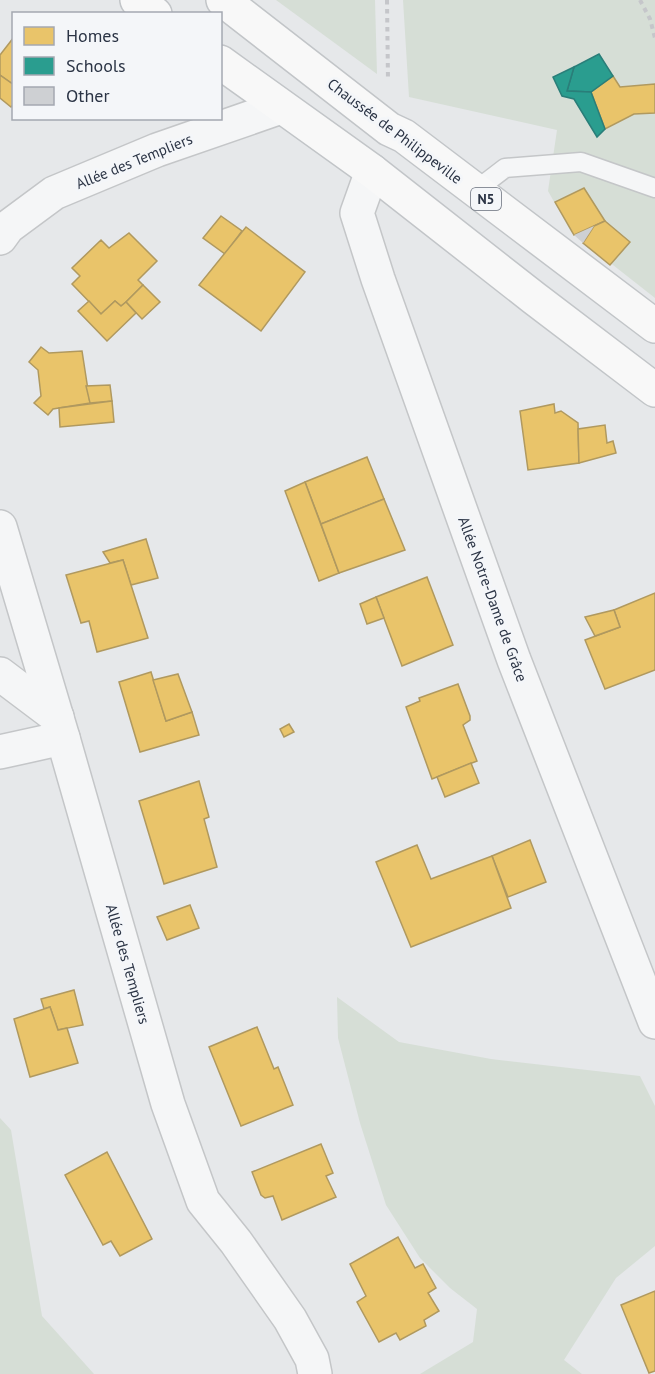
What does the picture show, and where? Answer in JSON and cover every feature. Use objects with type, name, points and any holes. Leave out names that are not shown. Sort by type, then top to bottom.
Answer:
[{"type":"main road","points":[[137,0],[153,12]]},
{"type":"main road","name":"Chaussée de Philippeville","points":[[223,0],[396,133],[655,326]]},
{"type":"main road","points":[[222,63],[372,171],[655,390]]},
{"type":"main road","points":[[281,107],[311,68]]},
{"type":"main road","points":[[372,171],[396,133]]},
{"type":"street","name":"Allée des Templiers","points":[[0,238],[8,227],[54,193],[157,150],[281,107]]},
{"type":"street","name":"Allée Notre-Dame de Grâce","points":[[372,171],[357,213],[378,279],[514,660],[655,1022]]},
{"type":"street","name":"Allée des Templiers","points":[[0,527],[168,1104],[203,1201],[236,1242],[290,1319],[312,1359],[315,1374]]},
{"type":"street","points":[[0,674],[60,728],[0,752]]},
{"type":"lane","points":[[475,191],[505,168],[581,162],[655,188]]},
{"type":"path","points":[[387,0],[396,133]]},
{"type":"path","points":[[640,0],[650,19],[655,38]]},
{"type":"shaded area","points":[[276,0],[375,0],[377,74]]},
{"type":"shaded area","points":[[403,0],[655,0],[655,298],[571,232],[548,191],[557,130],[409,97]]},
{"type":"shaded area","points":[[337,997],[399,1042],[491,1059],[640,1076],[655,1106],[655,1246],[616,1278],[564,1360],[582,1374],[420,1374],[473,1342],[477,1309],[450,1288],[420,1258],[386,1205],[360,1123],[338,1038]]},
{"type":"shaded area","points":[[0,1118],[11,1130],[42,1316],[94,1374],[0,1374]]},
{"type":"building: Homes","points":[[12,40],[12,84],[0,75],[0,55]]},
{"type":"building: Homes","points":[[0,75],[12,84],[12,106],[0,98]]},
{"type":"building: Homes","points":[[613,76],[620,87],[655,84],[655,113],[634,114],[605,129],[591,92]]},
{"type":"building: Homes","points":[[584,188],[605,221],[574,235],[555,202]]},
{"type":"building: Homes","points":[[221,216],[242,231],[225,254],[203,238]]},
{"type":"building: Homes","points":[[605,221],[630,242],[610,265],[583,243],[594,226]]},
{"type":"building: Homes","points":[[246,227],[305,272],[261,331],[199,285]]},
{"type":"building: Homes","points":[[129,233],[157,261],[138,280],[143,285],[126,302],[121,306],[115,301],[101,314],[72,284],[80,276],[72,268],[101,240],[109,248]]},
{"type":"building: Homes","points":[[143,285],[160,302],[142,319],[126,302]]},
{"type":"building: Homes","points":[[89,301],[101,314],[115,301],[121,306],[126,302],[136,313],[107,341],[78,311]]},
{"type":"building: Homes","points":[[41,347],[49,353],[82,351],[90,403],[53,409],[48,415],[34,403],[41,396],[38,370],[29,362]]},
{"type":"building: Homes","points":[[110,385],[112,401],[90,403],[86,386]]},
{"type":"building: Homes","points":[[112,401],[114,422],[60,427],[59,408]]},
{"type":"building: Homes","points":[[554,404],[555,413],[561,411],[578,423],[579,463],[528,470],[520,411]]},
{"type":"building: Homes","points":[[605,425],[607,443],[613,441],[616,453],[579,463],[578,429]]},
{"type":"building: Homes","points":[[367,457],[384,499],[321,524],[305,482]]},
{"type":"building: Homes","points":[[305,482],[339,573],[319,581],[285,491]]},
{"type":"building: Homes","points":[[384,499],[405,550],[339,573],[321,524]]},
{"type":"building: Homes","points":[[146,539],[158,578],[131,585],[123,560],[110,563],[103,552]]},
{"type":"building: Homes","points":[[123,560],[148,638],[97,652],[89,621],[81,623],[66,575]]},
{"type":"building: Homes","points":[[427,577],[453,645],[402,666],[376,597]]},
{"type":"building: Homes","points":[[655,593],[655,670],[605,689],[585,640],[620,627],[614,610]]},
{"type":"building: Homes","points":[[376,597],[384,618],[367,624],[360,604]]},
{"type":"building: Homes","points":[[614,610],[620,627],[595,636],[585,617]]},
{"type":"building: Homes","points":[[151,672],[166,721],[192,712],[199,735],[140,752],[119,682]]},
{"type":"building: Homes","points":[[178,674],[192,712],[166,721],[153,680]]},
{"type":"building: Homes","points":[[458,684],[470,716],[470,720],[463,725],[477,761],[432,779],[406,707],[420,701],[419,698]]},
{"type":"building: Homes","points":[[289,724],[294,732],[284,737],[280,729]]},
{"type":"building: Homes","points":[[471,763],[479,783],[445,797],[437,777]]},
{"type":"building: Homes","points":[[199,781],[209,817],[204,819],[217,867],[164,884],[139,801]]},
{"type":"building: Homes","points":[[530,840],[546,882],[508,897],[492,856]]},
{"type":"building: Homes","points":[[417,845],[431,879],[492,856],[511,908],[411,947],[376,862]]},
{"type":"building: Homes","points":[[190,905],[199,928],[167,940],[157,917]]},
{"type":"building: Homes","points":[[74,990],[83,1025],[58,1030],[50,1007],[44,1009],[41,999]]},
{"type":"building: Homes","points":[[50,1007],[58,1030],[67,1028],[78,1063],[30,1077],[14,1019]]},
{"type":"building: Homes","points":[[257,1027],[274,1069],[278,1067],[293,1105],[241,1126],[209,1047]]},
{"type":"building: Homes","points":[[321,1144],[333,1173],[326,1176],[336,1197],[282,1220],[273,1196],[265,1198],[261,1195],[252,1172]]},
{"type":"building: Homes","points":[[107,1152],[152,1239],[120,1256],[111,1241],[103,1245],[65,1175]]},
{"type":"building: Homes","points":[[398,1237],[415,1268],[423,1264],[436,1288],[428,1293],[439,1311],[424,1320],[426,1326],[400,1340],[396,1333],[379,1342],[357,1302],[366,1296],[350,1264]]},
{"type":"building: Homes","points":[[655,1291],[655,1371],[649,1373],[621,1305]]},
{"type":"building: Schools","points":[[599,54],[613,76],[591,92],[567,91],[574,67]]},
{"type":"building: Schools","points":[[574,67],[567,91],[591,92],[605,129],[597,137],[574,99],[562,96],[553,77]]},
{"type":"building: Other","points":[[594,226],[583,243],[574,235]]}]
